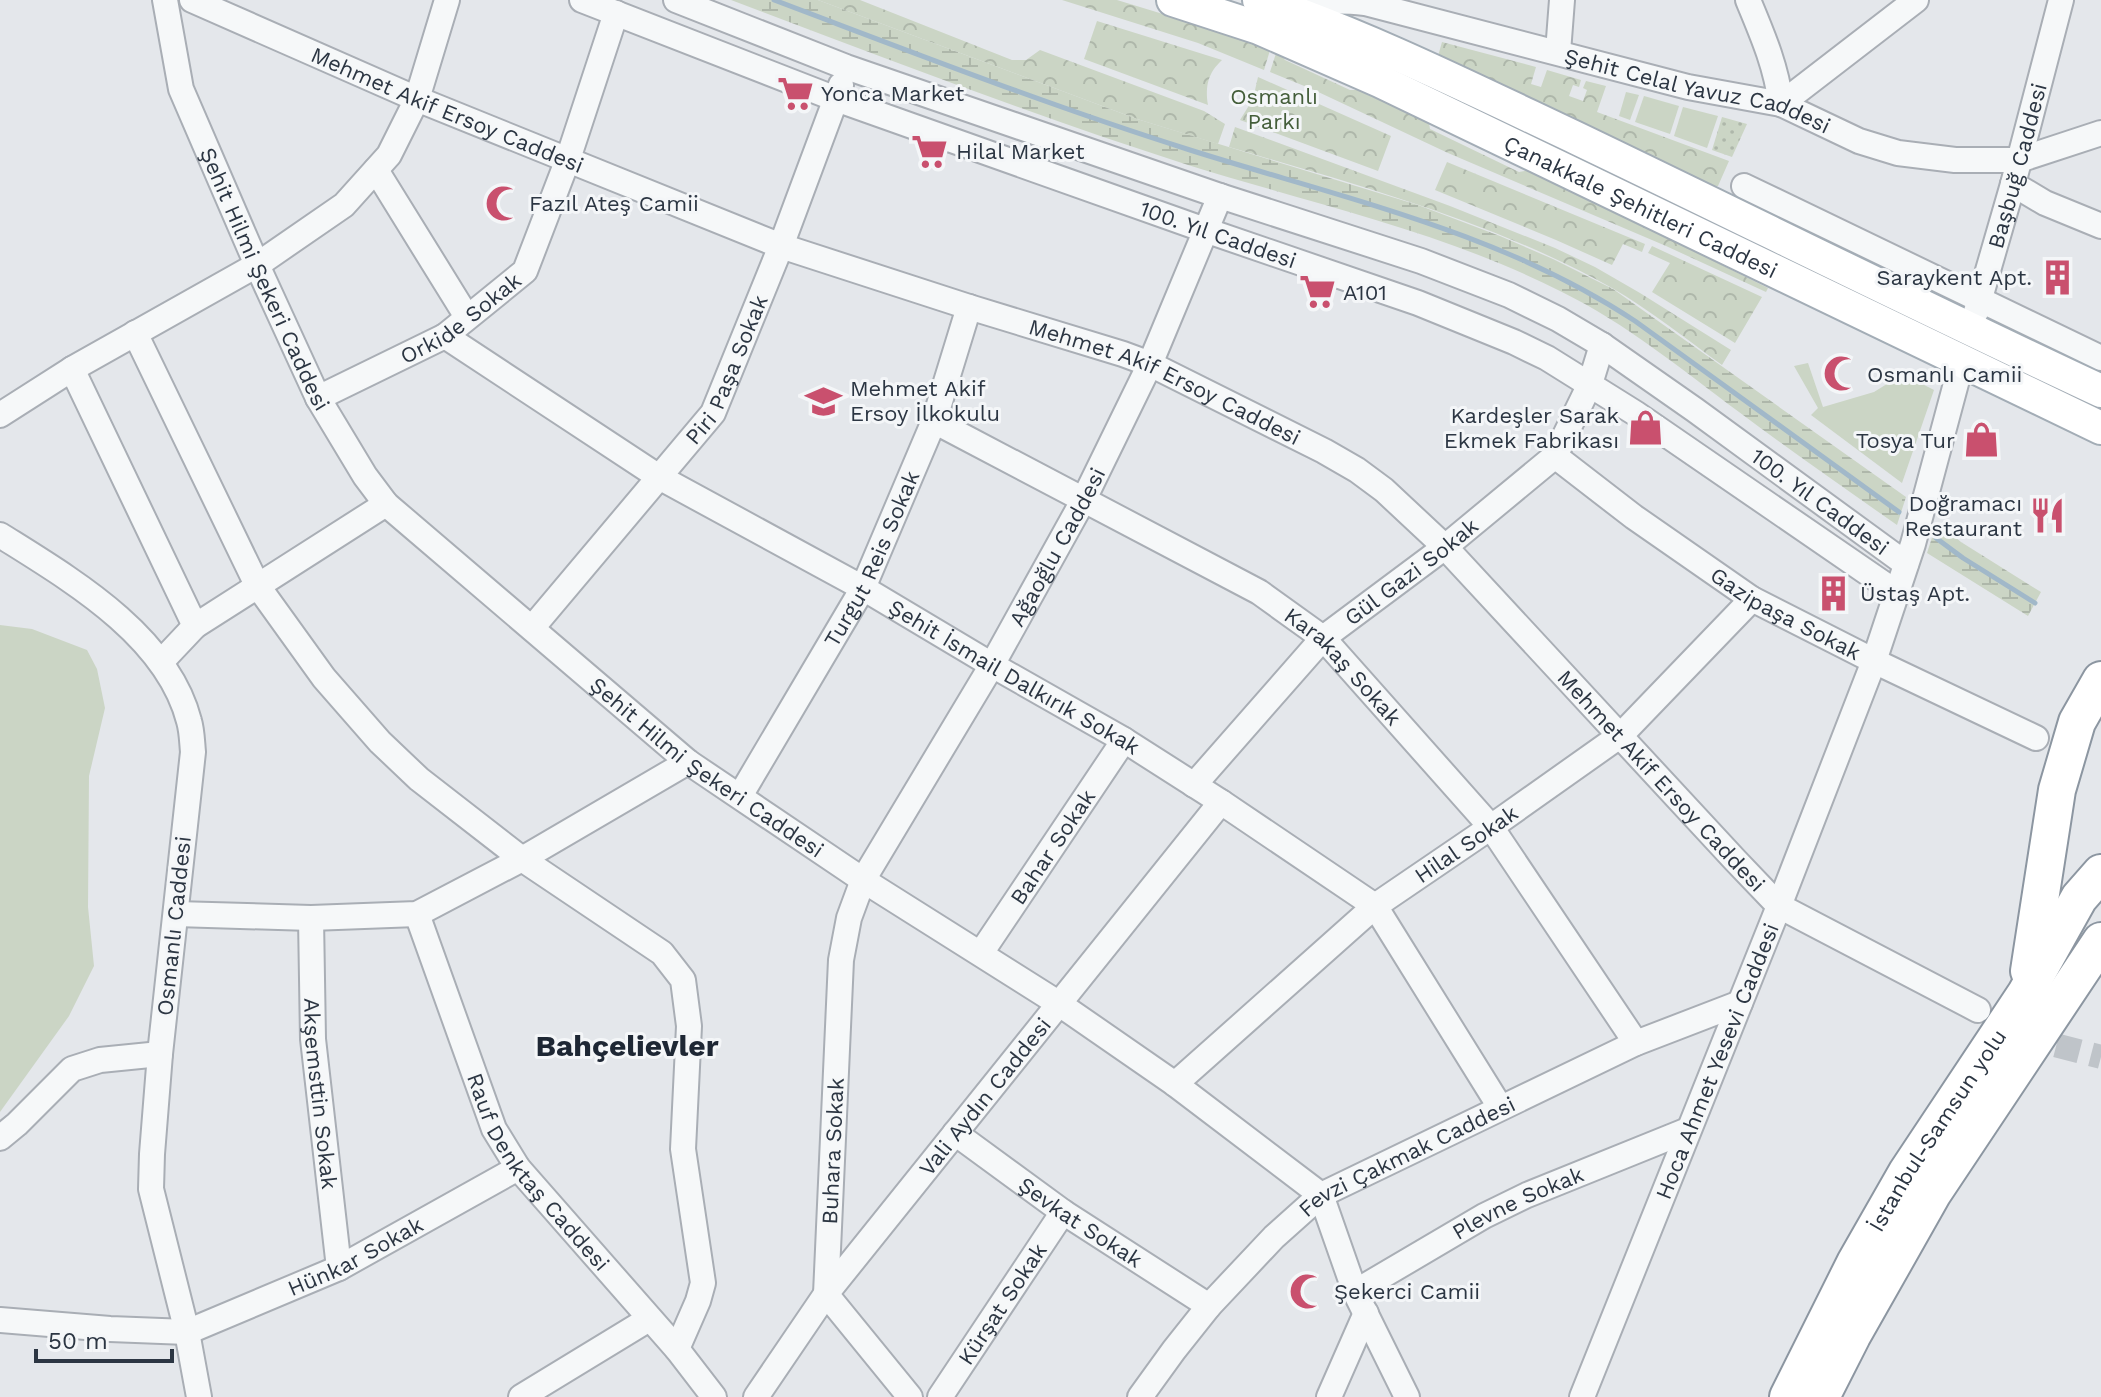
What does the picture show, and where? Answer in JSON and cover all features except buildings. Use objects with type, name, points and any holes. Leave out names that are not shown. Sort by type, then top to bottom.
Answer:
[{"type":"highway","points":[[2026,993],[2057,790],[2077,722],[2101,680]]},
{"type":"highway","name":"İstanbul-Samsun yolu","points":[[1788,1397],[1855,1263],[1907,1172],[2026,993],[2079,898],[2101,873]]},
{"type":"highway","name":"İstanbul-Samsun yolu","points":[[1821,1397],[1933,1193],[2101,941]]},
{"type":"highway","points":[[2015,1069],[2101,985]]},
{"type":"main road","name":"Çanakkale Şehitleri Caddesi","points":[[1173,0],[1269,11],[1332,27],[1840,249],[1971,330],[2101,391]]},
{"type":"main road","name":"Çanakkale Şehitleri Caddesi","points":[[1269,11],[1380,81],[2101,428]]},
{"type":"main road","points":[[1962,361],[1971,330]]},
{"type":"street","name":"Şehit Hilmi Şekeri Caddesi","points":[[165,0],[181,89],[257,265],[318,398],[365,476],[386,504],[688,762],[863,880],[1058,1003],[1175,1084],[1321,1195]]},
{"type":"street","name":"Mehmet Akif Ersoy Caddesi","points":[[192,0],[417,99],[781,246],[1150,364],[1357,470],[1384,490],[1445,547],[1779,906],[1978,1010]]},
{"type":"street","points":[[0,415],[72,369],[257,265],[344,205],[389,155],[417,99],[447,0]]},
{"type":"street","name":"100. Yıl Caddesi","points":[[582,0],[836,99],[1418,303],[1489,331],[1547,358],[1590,384],[1897,593]]},
{"type":"street","name":"100. Yıl Caddesi","points":[[676,0],[846,67],[1220,196],[1421,261],[1509,295],[1602,345],[1910,554]]},
{"type":"street","points":[[1558,52],[1562,0]]},
{"type":"street","points":[[1748,0],[1772,57],[1781,104],[1916,0]]},
{"type":"street","name":"Başbuğ Caddesi","points":[[1971,330],[2061,0]]},
{"type":"street","name":"Şehit Celal Yavuz Caddesi","points":[[1269,11],[1324,1],[1361,2],[1688,87],[1781,104],[1835,131],[1878,148],[1910,155],[1955,160],[2019,160],[2101,133]]},
{"type":"street","name":"Orkide Sokak","points":[[318,398],[445,336],[525,271],[568,159],[616,13]]},
{"type":"street","name":"Piri Paşa Sokak","points":[[532,628],[713,413],[781,246],[846,67]]},
{"type":"street","points":[[376,170],[467,317]]},
{"type":"street","points":[[2013,184],[2045,203],[2101,226]]},
{"type":"street","name":"Çanakkale Şehitleri Caddesi","points":[[1744,186],[1840,249],[1980,300],[2101,358]]},
{"type":"street","name":"Ağaoğlu Caddesi","points":[[863,880],[992,665],[1084,499],[1150,364],[1220,196]]},
{"type":"street","name":"Turgut Reis Sokak","points":[[740,796],[863,588],[934,421],[969,307]]},
{"type":"street","points":[[135,333],[257,585],[324,678],[380,742],[419,779],[522,859],[662,953],[683,980],[689,1026],[683,1149],[703,1283],[677,1349]]},
{"type":"street","name":"Şehit İsmail Dalkırık Sokak","points":[[445,336],[659,477],[863,588],[1124,740],[1375,906],[1500,1107]]},
{"type":"street","name":"Gül Gazi Sokak","points":[[1194,785],[1323,638],[1445,547],[1555,456],[1590,384],[1602,345]]},
{"type":"street","name":"Hoca Ahmet Yesevi Caddesi","points":[[1582,1397],[1874,661],[1925,504],[1962,361]]},
{"type":"street","points":[[72,369],[195,626]]},
{"type":"street","name":"Karakaş Sokak","points":[[934,421],[1259,592],[1323,638],[1491,827],[1636,1043]]},
{"type":"street","name":"Gazipaşa Sokak","points":[[1555,456],[1634,517],[1752,599],[2036,738]]},
{"type":"street","points":[[161,662],[195,626],[386,504]]},
{"type":"street","name":"Osmanlı Caddesi","points":[[0,535],[86,592],[134,632],[161,662],[180,696],[189,722],[193,752],[160,1054],[151,1189],[187,1332],[199,1397]]},
{"type":"street","name":"Hilal Sokak","points":[[1175,1084],[1375,906],[1621,735],[1752,599]]},
{"type":"street","name":"Bahar Sokak","points":[[981,953],[1124,740]]},
{"type":"street","points":[[176,914],[311,918],[417,914],[522,859],[688,762]]},
{"type":"street","name":"Vali Aydın Caddesi","points":[[756,1397],[826,1294],[1221,802]]},
{"type":"street","name":"Buhara Sokak","points":[[826,1294],[841,960],[849,918],[863,880]]},
{"type":"street","name":"Rauf Denktaş Caddesi","points":[[417,914],[494,1129],[518,1168],[677,1349],[714,1397]]},
{"type":"street","name":"Akşemsttin Sokak","points":[[311,918],[313,1039],[339,1268]]},
{"type":"street","name":"Fevzi Çakmak Caddesi","points":[[1140,1397],[1209,1306],[1283,1229],[1321,1195],[1636,1043],[1740,1003]]},
{"type":"street","points":[[0,1138],[72,1069],[100,1060],[160,1054]]},
{"type":"street","name":"Plevne Sokak","points":[[1360,1302],[1484,1216],[1688,1130]]},
{"type":"street","name":"Şevkat Sokak","points":[[955,1133],[1063,1212],[1209,1306]]},
{"type":"street","name":"Hünkar Sokak","points":[[187,1332],[339,1268],[518,1168]]},
{"type":"street","points":[[1321,1195],[1360,1302],[1407,1397]]},
{"type":"street","name":"Kürşat Sokak","points":[[940,1397],[1063,1212]]},
{"type":"street","points":[[826,1294],[910,1397]]},
{"type":"street","points":[[1329,1397],[1360,1302]]},
{"type":"street","points":[[521,1397],[649,1319]]},
{"type":"street","points":[[0,1320],[187,1332]]},
{"type":"green space","points":[[731,0],[818,0],[1137,119],[1418,205],[1553,259],[1613,289],[1906,497],[1897,525],[1631,333],[1586,305],[1517,271],[1425,236],[1073,127]]},
{"type":"green space","name":"Osmanlı Parkı","points":[[818,0],[860,0],[1012,60],[1026,60],[1040,50],[1204,111],[1225,124],[1218,144],[1137,119]]},
{"type":"green space","name":"Osmanlı Parkı","points":[[1062,0],[1117,0],[1271,47],[1264,70],[1198,43]]},
{"type":"green space","name":"Osmanlı Parkı","points":[[1097,21],[1222,60],[1209,80],[1208,105],[1084,59]]},
{"type":"green space","points":[[1442,42],[1536,67],[1531,84],[1541,87],[1547,70],[1581,80],[1579,87],[1573,85],[1569,96],[1583,101],[1586,81],[1606,86],[1597,112],[1729,161],[1718,186],[1712,186],[1438,56]]},
{"type":"green space","name":"Osmanlı Parkı","points":[[1277,50],[1285,60],[1350,90],[1361,90],[1428,117],[1430,129],[1519,172],[1531,170],[1768,288],[1766,292],[1270,72]]},
{"type":"green space","name":"Osmanlı Parkı","points":[[1258,77],[1391,136],[1378,171],[1240,120],[1253,99]]},
{"type":"green space","points":[[1626,92],[1639,95],[1630,120],[1619,116]]},
{"type":"green space","points":[[1644,96],[1679,106],[1670,134],[1635,122]]},
{"type":"green space","points":[[1683,107],[1718,116],[1707,148],[1674,136]]},
{"type":"green space","points":[[1722,117],[1747,124],[1732,157],[1712,150]]},
{"type":"green space","name":"Osmanlı Parkı","points":[[1235,127],[1555,248],[1640,293],[1731,350],[1722,365],[1612,288],[1521,243],[1425,207],[1229,147]]},
{"type":"green space","points":[[1447,162],[1645,244],[1642,252],[1623,244],[1612,265],[1435,190]]},
{"type":"green space","points":[[1652,246],[1762,297],[1735,343],[1652,292],[1670,263],[1648,253]]},
{"type":"green space","points":[[1808,363],[1823,407],[1874,392],[1903,374],[1934,390],[1902,483],[1811,415],[1818,408],[1794,366]]},
{"type":"green space","points":[[1937,522],[1961,542],[2041,592],[2028,616],[1927,553]]},
{"type":"green space","points":[[0,625],[32,629],[87,650],[97,669],[105,708],[89,776],[88,907],[94,966],[69,1016],[0,1112]]},
{"type":"waterway","points":[[774,0],[1085,115],[1419,220],[1530,263],[1584,290],[1635,321],[1899,512]]},
{"type":"waterway","points":[[1936,538],[2035,603]]},
{"type":"tunnel","points":[[2023,1032],[2047,1043],[2101,1057]]},
{"type":"place","name":"Yonca Market","points":[[795,93]]},
{"type":"place","name":"Hilal Market","points":[[930,151]]},
{"type":"place","name":"Fazıl Ateş Camii","points":[[503,203]]},
{"type":"place","name":"Saraykent Apt.","points":[[2058,277]]},
{"type":"place","name":"A101","points":[[1317,292]]},
{"type":"place","name":"Osmanlı Camii","points":[[1841,374]]},
{"type":"place","name":"Mehmet Akif Ersoy İlkokulu","points":[[824,401]]},
{"type":"place","name":"Kardeşler Sarak Ekmek Fabrikası","points":[[1645,428]]},
{"type":"place","name":"Tosya Tur","points":[[1981,440]]},
{"type":"place","name":"Doğramacı Restaurant","points":[[2048,516]]},
{"type":"place","name":"Üstaş Apt.","points":[[1834,593]]},
{"type":"place","name":"Şekerci Camii","points":[[1308,1291]]},
{"type":"district","name":"Bahçelievler","points":[[627,1045]]}]
